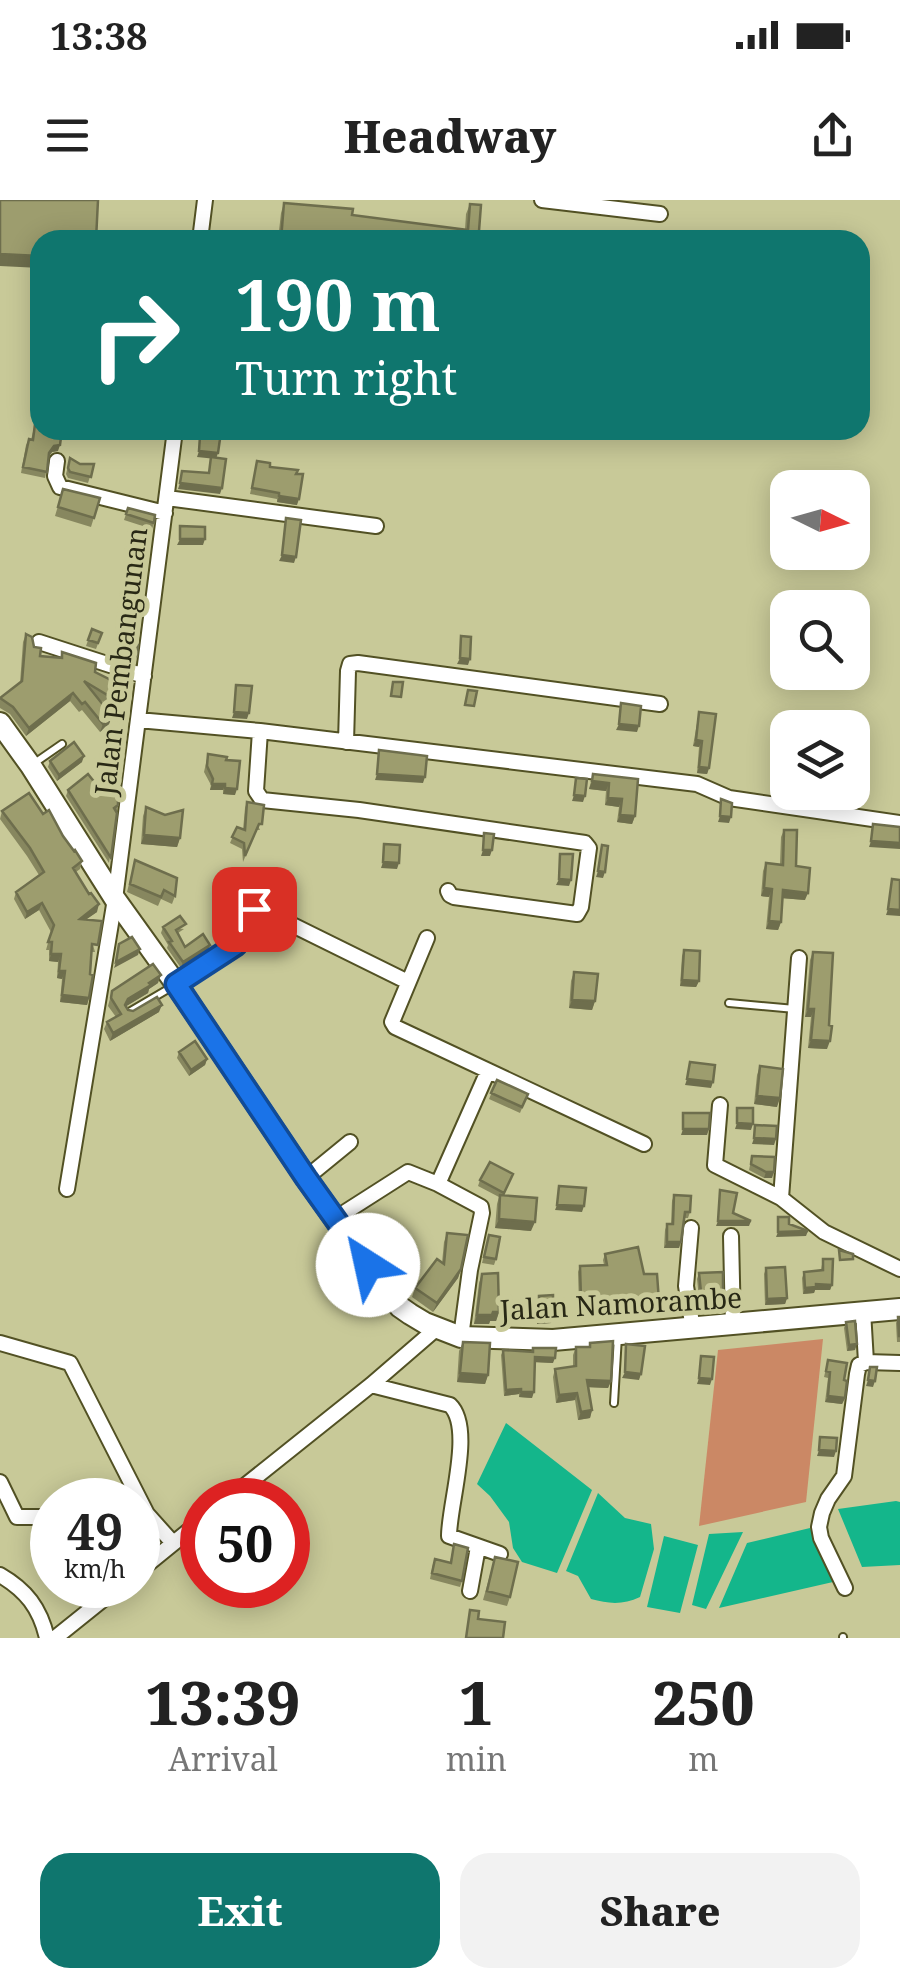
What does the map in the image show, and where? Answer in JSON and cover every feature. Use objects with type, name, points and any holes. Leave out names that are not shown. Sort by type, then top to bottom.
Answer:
[{"type":"main road","name":"Jalan Namorambe","points":[[0,723],[114,899],[400,1307],[461,1337],[554,1340],[900,1309]]},
{"type":"street","points":[[201,230],[205,200]]},
{"type":"street","points":[[542,200],[660,214]]},
{"type":"street","name":"Jalan Pembangunan","points":[[66,1190],[114,899],[175,440]]},
{"type":"street","points":[[58,462],[55,476],[60,487],[166,506],[376,526]]},
{"type":"street","points":[[38,642],[144,676]]},
{"type":"street","points":[[346,742],[348,671],[350,664],[358,662],[660,704]]},
{"type":"street","points":[[138,720],[697,784],[729,798],[900,823]]},
{"type":"street","points":[[260,731],[256,791],[262,800],[455,823],[585,843],[589,848],[577,914],[454,897],[448,891]]},
{"type":"street","points":[[176,984],[236,945],[256,907],[408,982]]},
{"type":"street","points":[[427,938],[392,1022],[394,1027],[644,1144]]},
{"type":"street","points":[[781,1198],[799,958]]},
{"type":"street","points":[[438,1184],[488,1071]]},
{"type":"street","points":[[720,1105],[715,1165],[781,1198],[824,1232],[900,1269]]},
{"type":"street","points":[[306,1178],[350,1142]]},
{"type":"street","points":[[336,1218],[403,1174],[438,1184],[482,1210],[461,1337]]},
{"type":"street","points":[[691,1228],[686,1286],[693,1328]]},
{"type":"street","points":[[731,1236],[734,1325]]},
{"type":"street","points":[[863,1312],[866,1362]]},
{"type":"street","points":[[254,1478],[436,1328]]},
{"type":"street","points":[[0,1344],[70,1363],[125,1478]]},
{"type":"street","points":[[845,1588],[821,1538],[820,1527],[826,1504],[844,1476],[859,1365],[900,1362]]},
{"type":"street","points":[[370,1385],[454,1408],[461,1440],[449,1536],[500,1554]]},
{"type":"street","points":[[0,1482],[17,1518],[30,1517]]},
{"type":"street","points":[[160,1530],[174,1543]]},
{"type":"street","points":[[160,1554],[180,1538]]},
{"type":"street","points":[[470,1590],[478,1547]]},
{"type":"street","points":[[0,1575],[20,1586],[34,1604],[47,1638]]},
{"type":"street","points":[[55,1638],[92,1608]]},
{"type":"lane","points":[[30,766],[62,744]]},
{"type":"lane","points":[[128,1012],[176,984]]},
{"type":"lane","points":[[730,1003],[796,1009]]},
{"type":"lane","points":[[614,1403],[618,1335]]},
{"type":"shaded area","points":[[823,1339],[806,1502],[699,1526],[718,1350]]},
{"type":"shaded area","points":[[506,1423],[592,1490],[557,1573],[522,1562],[513,1548],[509,1522],[477,1484]]},
{"type":"shaded area","points":[[598,1493],[625,1518],[651,1524],[654,1549],[640,1597],[634,1600],[616,1603],[591,1599],[578,1576],[566,1571]]},
{"type":"shaded area","points":[[900,1502],[900,1565],[862,1567],[838,1509]]},
{"type":"shaded area","points":[[810,1528],[833,1582],[719,1608],[747,1543]]},
{"type":"shaded area","points":[[743,1532],[706,1609],[692,1605],[709,1534]]},
{"type":"shaded area","points":[[664,1536],[698,1545],[680,1613],[647,1607]]},
{"type":"building","points":[[0,200],[98,200],[96,230],[30,230],[30,256],[0,254]]},
{"type":"building","points":[[284,203],[353,209],[352,215],[468,230],[282,230]]},
{"type":"building","points":[[470,204],[481,205],[479,230],[468,230]]},
{"type":"building","points":[[29,439],[61,440],[49,453],[47,472],[23,467]]},
{"type":"building","points":[[200,440],[220,440],[218,453],[199,451]]},
{"type":"building","points":[[211,457],[226,459],[222,488],[180,483],[182,471],[209,473]]},
{"type":"building","points":[[70,458],[80,464],[94,464],[91,477],[70,472]]},
{"type":"building","points":[[257,461],[303,474],[299,499],[252,488]]},
{"type":"building","points":[[63,489],[100,498],[94,518],[58,507]]},
{"type":"building","points":[[128,508],[155,515],[154,523],[126,514]]},
{"type":"building","points":[[286,518],[301,520],[296,557],[282,555]]},
{"type":"building","points":[[180,526],[205,527],[205,539],[180,539]]},
{"type":"building","points":[[92,629],[102,633],[98,643],[88,640]]},
{"type":"building","points":[[26,634],[32,637],[34,647],[41,648],[40,656],[62,658],[62,652],[96,663],[95,672],[127,688],[119,702],[84,681],[112,716],[103,724],[73,693],[29,728],[13,707],[0,698],[22,681]]},
{"type":"building","points":[[461,636],[471,637],[470,659],[460,658]]},
{"type":"building","points":[[121,640],[138,645],[137,656],[118,650]]},
{"type":"building","points":[[393,682],[403,682],[401,697],[391,696]]},
{"type":"building","points":[[236,685],[252,686],[249,713],[234,712]]},
{"type":"building","points":[[468,690],[477,691],[474,706],[465,705]]},
{"type":"building","points":[[621,703],[641,706],[639,726],[619,724]]},
{"type":"building","points":[[699,712],[716,714],[709,768],[699,767]]},
{"type":"building","points":[[74,742],[84,756],[59,775],[50,761]]},
{"type":"building","points":[[379,750],[427,756],[425,777],[377,774]]},
{"type":"building","points":[[208,754],[240,761],[237,789],[212,784]]},
{"type":"building","points":[[88,774],[96,784],[101,780],[118,800],[114,808],[117,813],[111,858],[68,790]]},
{"type":"building","points":[[593,774],[638,779],[635,816],[620,815],[622,799],[608,798],[609,783],[592,781]]},
{"type":"building","points":[[576,778],[587,779],[585,796],[574,795]]},
{"type":"building","points":[[29,793],[43,814],[49,810],[82,861],[73,868],[99,904],[80,919],[102,921],[98,945],[92,944],[89,998],[62,995],[65,971],[59,971],[61,954],[51,954],[52,942],[48,942],[54,925],[42,903],[27,912],[16,892],[44,872],[2,811]]},
{"type":"building","points":[[721,799],[732,803],[731,817],[720,816]]},
{"type":"building","points":[[247,802],[264,805],[262,824],[245,856],[244,843],[232,837],[237,827],[245,830]]},
{"type":"building","points":[[146,807],[165,815],[183,810],[180,838],[144,835]]},
{"type":"building","points":[[873,824],[900,827],[900,843],[871,841]]},
{"type":"building","points":[[784,830],[797,830],[796,866],[810,868],[808,893],[783,890],[781,922],[769,921],[772,889],[764,888],[766,863],[783,865]]},
{"type":"building","points":[[484,833],[494,834],[492,850],[483,850]]},
{"type":"building","points":[[384,844],[400,845],[399,863],[383,862]]},
{"type":"building","points":[[602,845],[608,846],[605,872],[598,871]]},
{"type":"building","points":[[560,854],[573,854],[571,880],[559,879]]},
{"type":"building","points":[[135,860],[177,878],[175,896],[164,890],[161,897],[130,884]]},
{"type":"building","points":[[892,879],[900,880],[900,910],[888,909]]},
{"type":"building","points":[[180,916],[186,924],[176,930],[185,947],[203,934],[210,945],[183,962],[163,927]]},
{"type":"building","points":[[132,937],[140,949],[116,962],[119,944]]},
{"type":"building","points":[[684,950],[700,951],[699,981],[682,980]]},
{"type":"building","points":[[813,952],[833,953],[830,1041],[811,1040],[814,1009],[808,1009]]},
{"type":"building","points":[[153,964],[161,975],[125,1005],[133,1011],[157,997],[162,1005],[113,1033],[107,1022],[121,1014],[111,998],[112,991]]},
{"type":"building","points":[[574,972],[598,974],[595,1001],[572,1000]]},
{"type":"building","points":[[195,1041],[207,1059],[191,1070],[179,1052]]},
{"type":"building","points":[[690,1062],[715,1065],[713,1082],[687,1079]]},
{"type":"building","points":[[760,1066],[783,1069],[780,1098],[757,1096]]},
{"type":"building","points":[[497,1080],[528,1094],[522,1107],[491,1093]]},
{"type":"building","points":[[737,1108],[753,1108],[753,1124],[737,1123]]},
{"type":"building","points":[[683,1113],[710,1113],[709,1129],[683,1129]]},
{"type":"building","points":[[755,1125],[777,1126],[776,1139],[754,1138]]},
{"type":"building","points":[[752,1156],[775,1157],[774,1172],[751,1164]]},
{"type":"building","points":[[490,1162],[513,1174],[504,1193],[480,1180]]},
{"type":"building","points":[[559,1186],[586,1188],[584,1206],[557,1205]]},
{"type":"building","points":[[720,1190],[737,1193],[733,1213],[751,1221],[718,1221]]},
{"type":"building","points":[[500,1195],[537,1198],[535,1222],[499,1219]]},
{"type":"building","points":[[674,1195],[691,1196],[690,1212],[685,1212],[681,1242],[667,1242],[667,1224],[673,1224]]},
{"type":"building","points":[[778,1217],[789,1217],[789,1224],[808,1231],[778,1232]]},
{"type":"building","points":[[447,1233],[468,1235],[461,1269],[437,1303],[415,1288],[437,1259],[444,1264]]},
{"type":"building","points":[[489,1235],[500,1237],[496,1259],[484,1257]]},
{"type":"building","points":[[638,1247],[644,1274],[657,1274],[659,1301],[603,1305],[603,1298],[581,1299],[580,1266],[607,1265],[605,1254]]},
{"type":"building","points":[[839,1250],[853,1254],[853,1259],[840,1260]]},
{"type":"building","points":[[823,1259],[833,1259],[832,1285],[805,1288],[804,1272],[823,1270]]},
{"type":"building","points":[[785,1267],[787,1298],[767,1299],[766,1268]]},
{"type":"building","points":[[723,1272],[723,1296],[701,1292],[699,1273]]},
{"type":"building","points":[[498,1273],[499,1312],[477,1315],[482,1274]]},
{"type":"building","points":[[553,1295],[553,1317],[539,1318],[539,1296]]},
{"type":"building","points":[[855,1321],[857,1344],[849,1345],[846,1322]]},
{"type":"building","points":[[613,1341],[611,1381],[587,1380],[592,1410],[581,1412],[577,1393],[559,1395],[555,1369],[576,1366],[576,1347]]},
{"type":"building","points":[[463,1342],[490,1343],[488,1375],[460,1373]]},
{"type":"building","points":[[626,1344],[645,1346],[641,1374],[625,1372]]},
{"type":"building","points":[[533,1348],[556,1348],[555,1358],[535,1357],[534,1392],[506,1390],[503,1350],[533,1352]]},
{"type":"building","points":[[701,1356],[714,1357],[712,1379],[699,1378]]},
{"type":"building","points":[[828,1360],[847,1363],[845,1398],[828,1396]]},
{"type":"building","points":[[870,1367],[877,1367],[875,1381],[868,1380]]},
{"type":"building","points":[[820,1437],[837,1438],[836,1451],[819,1450]]},
{"type":"building","points":[[454,1544],[468,1548],[462,1581],[432,1573],[435,1559],[451,1563]]},
{"type":"building","points":[[495,1557],[518,1562],[510,1597],[487,1591]]},
{"type":"building","points":[[470,1610],[479,1611],[478,1619],[505,1622],[503,1638],[466,1638]]},
{"type":"route","points":[[254,909],[236,945],[176,984],[368,1265]]}]
